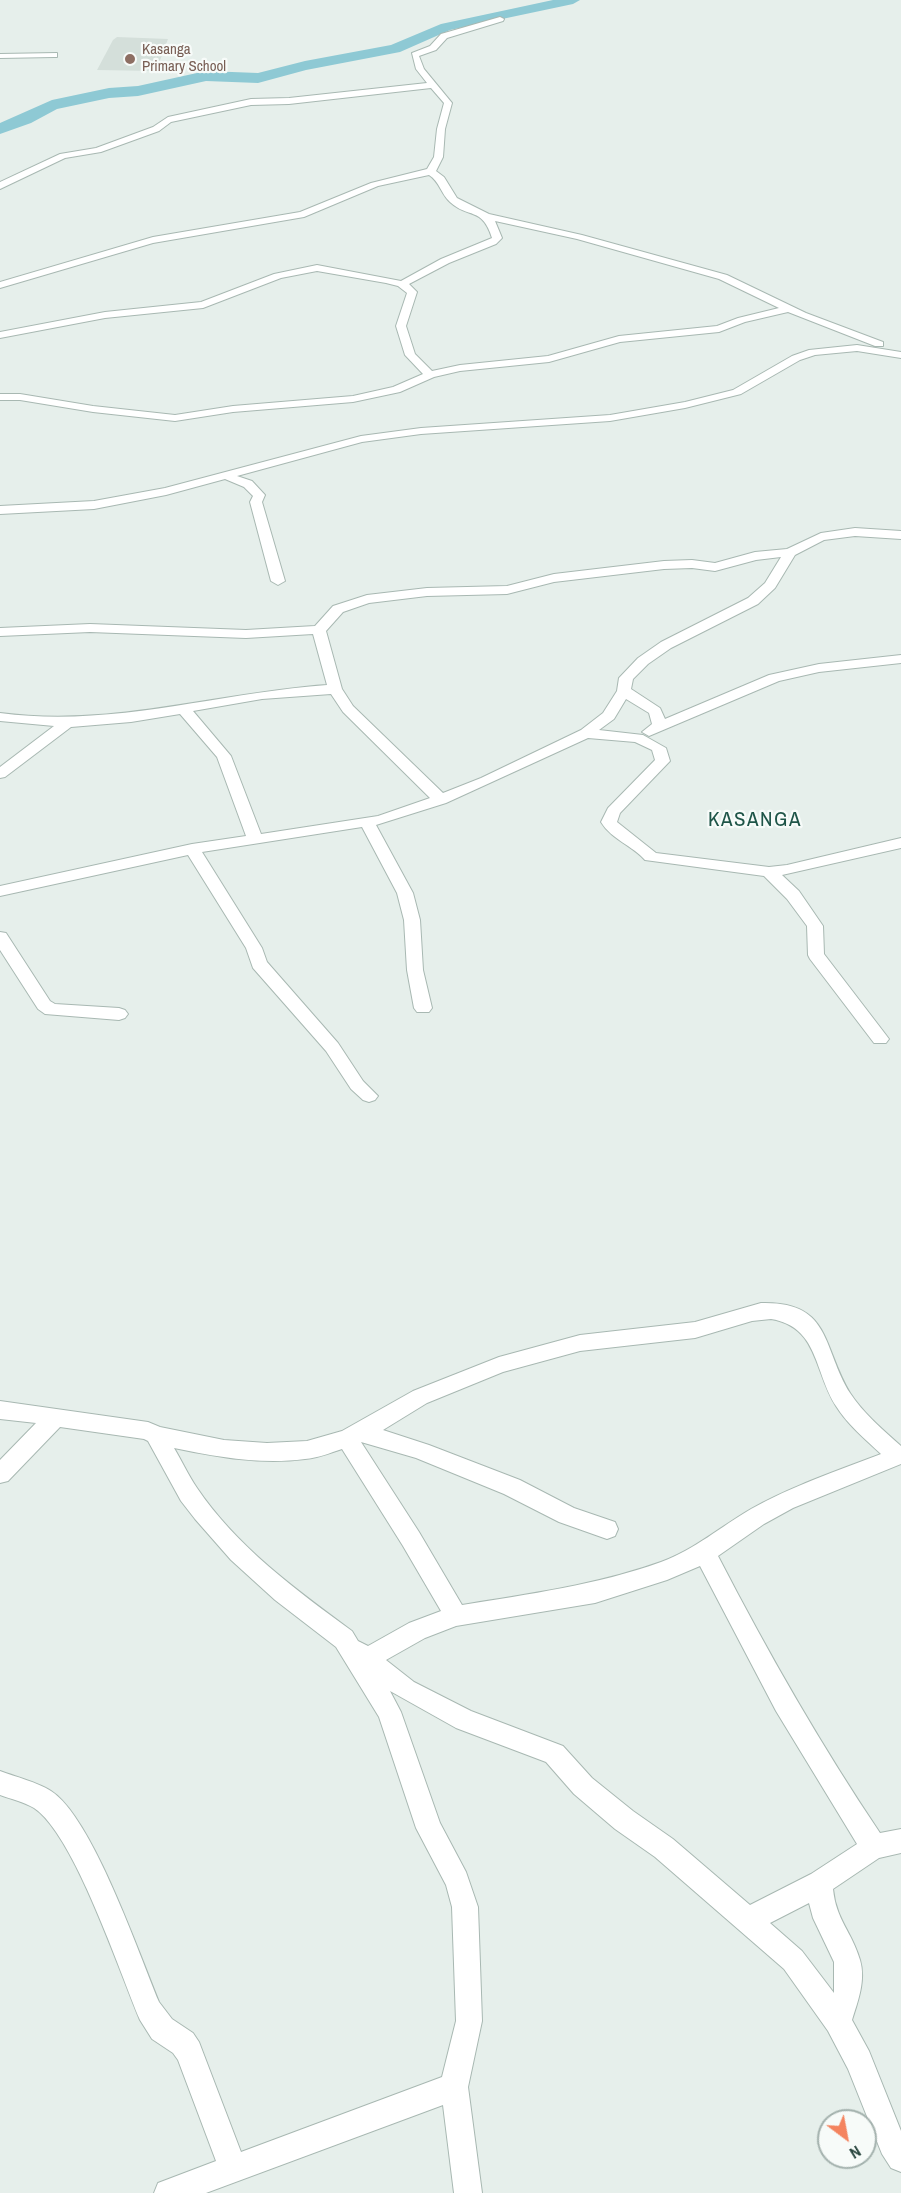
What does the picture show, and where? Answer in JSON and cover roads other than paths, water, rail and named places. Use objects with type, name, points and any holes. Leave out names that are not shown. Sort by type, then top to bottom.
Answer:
[{"type":"street","points":[[0,285],[54,271],[124,247],[299,216],[326,207],[350,194],[385,181],[430,171],[440,153],[440,133],[448,103],[420,69],[414,55],[434,48],[444,36],[500,19]]},
{"type":"street","points":[[0,56],[54,55]]},
{"type":"street","points":[[0,186],[57,158],[106,147],[156,129],[168,120],[252,102],[289,101],[432,85]]},
{"type":"street","points":[[430,171],[441,179],[453,200],[486,216],[681,264],[734,281],[788,309],[901,353]]},
{"type":"street","points":[[402,284],[445,261],[493,242],[497,238],[493,225],[486,216]]},
{"type":"street","points":[[0,335],[105,315],[203,304],[278,276],[302,270],[333,269],[402,284],[412,292],[400,326],[410,355],[430,375]]},
{"type":"street","points":[[0,397],[20,397],[175,418],[224,410],[353,399],[396,390],[430,375],[488,364],[549,359],[619,339],[719,330],[742,320],[788,309]]},
{"type":"street","points":[[0,510],[94,505],[166,491],[361,440],[422,430],[610,418],[718,399],[737,392],[796,358],[813,352],[857,348],[901,353]]},
{"type":"street","points":[[225,475],[248,484],[259,495],[256,502],[266,535],[267,551],[279,581]]},
{"type":"street","points":[[0,632],[90,628],[246,634],[319,630],[338,609],[367,599],[427,592],[507,590],[554,578],[664,565],[692,564],[716,567],[755,556],[790,552],[821,537],[855,532],[901,535]]},
{"type":"street","points":[[0,891],[192,849],[401,815],[486,781],[586,733],[595,724],[609,716],[624,691],[626,678],[657,650],[759,596],[770,585],[790,552]]},
{"type":"street","points":[[319,630],[335,689],[361,723],[417,774],[441,800]]},
{"type":"street","points":[[638,738],[660,726],[686,717],[729,694],[793,672],[901,659]]},
{"type":"street","points":[[0,717],[66,724],[141,716],[263,695],[335,689]]},
{"type":"street","points":[[624,691],[655,711],[660,726]]},
{"type":"street","points":[[184,709],[224,756],[255,838]]},
{"type":"street","points":[[0,774],[66,724]]},
{"type":"street","points":[[586,733],[638,738],[659,748],[663,761],[613,811],[609,822],[612,827],[644,849],[651,857],[769,872],[787,870],[901,843]]},
{"type":"street","points":[[367,822],[405,893],[412,920],[415,970],[423,1008]]},
{"type":"street","points":[[192,849],[219,896],[254,948],[259,964],[332,1047],[357,1085],[369,1096]]},
{"type":"street","points":[[769,872],[793,895],[815,926],[816,955],[880,1039]]},
{"type":"street","points":[[0,938],[44,1005],[51,1010],[119,1014]]},
{"type":"street","points":[[0,1410],[148,1431],[156,1435],[224,1449],[267,1452],[307,1450],[355,1435],[429,1393],[510,1362],[579,1343],[695,1330],[743,1316],[772,1311],[791,1315],[803,1321],[812,1331],[822,1346],[842,1399],[862,1424],[899,1455],[785,1501],[756,1517],[705,1553],[667,1570],[605,1590],[456,1617],[417,1630],[366,1659]]},
{"type":"street","points":[[0,1474],[56,1417]]},
{"type":"street","points":[[156,1435],[189,1494],[239,1553],[283,1593],[406,1690],[464,1720],[554,1754],[590,1792],[624,1820],[664,1848],[793,1960],[838,2021],[859,2061],[892,2144],[901,2158]]},
{"type":"street","points":[[355,1435],[421,1451],[512,1487],[567,1515],[607,1529]]},
{"type":"street","points":[[355,1435],[456,1617]]},
{"type":"street","points":[[705,1553],[799,1730],[843,1802],[874,1847]]},
{"type":"street","points":[[344,1639],[389,1712],[429,1828],[457,1881],[465,1907],[469,2021],[454,2087],[468,2193]]},
{"type":"street","points":[[0,1783],[42,1799],[51,1805],[84,1856],[105,1902],[148,2011],[162,2029],[183,2043],[194,2061],[233,2168]]},
{"type":"street","points":[[748,1920],[820,1883],[874,1847],[901,1841]]},
{"type":"street","points":[[820,1883],[819,1898],[822,1909],[847,1960],[849,1972],[847,1995],[838,2021]]},
{"type":"street","points":[[168,2193],[454,2087]]},
{"type":"waterway","points":[[0,129],[25,120],[52,105],[109,93],[138,91],[206,76],[258,78],[305,66],[395,49],[446,27],[573,0]]},
{"type":"place","name":"Kasanga Primary School","points":[[130,59]]},
{"type":"district","name":"KASANGA","points":[[755,820]]}]
